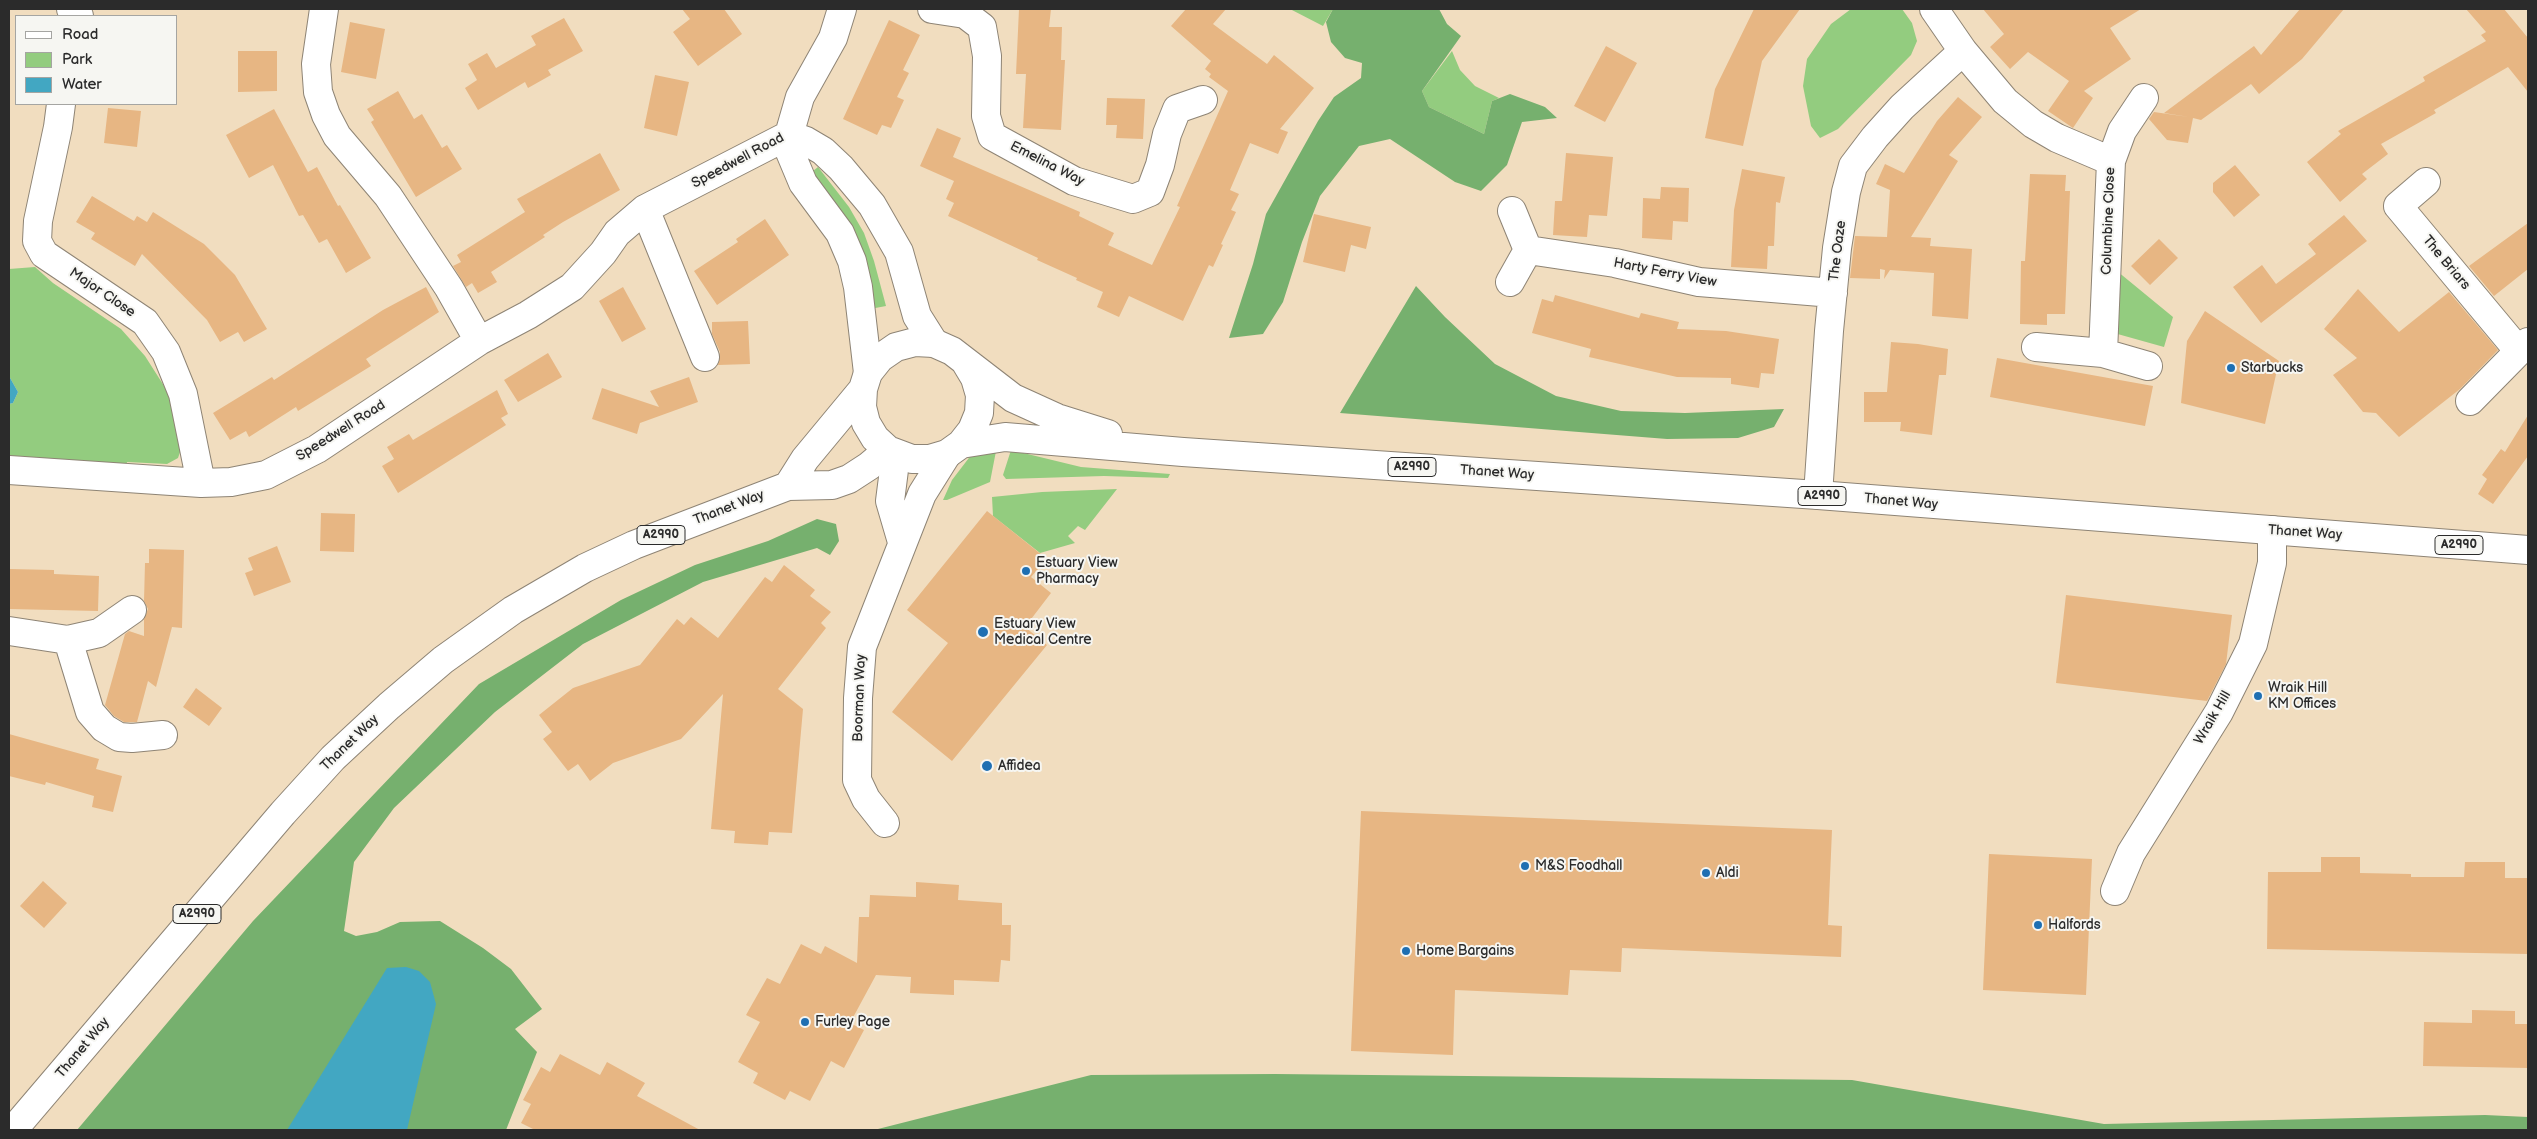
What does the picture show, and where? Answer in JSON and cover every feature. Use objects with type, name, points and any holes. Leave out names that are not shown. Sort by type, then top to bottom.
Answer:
[{"type":"street","points":[[324,9],[316,64],[318,92],[326,115],[337,136],[388,196],[449,288],[479,341]]},
{"type":"street","name":"Speedwell Road","points":[[9,470],[201,483],[231,482],[266,475],[317,449],[479,341],[528,315],[572,287],[593,265],[618,233],[646,209],[789,135],[800,97],[833,38],[842,9]]},
{"type":"street","name":"Emelina Way","points":[[932,9],[965,14],[982,27],[987,56],[986,116],[992,136],[1074,181],[1133,199],[1150,192],[1160,165],[1166,134],[1177,110],[1203,100]]},
{"type":"street","points":[[1934,9],[1963,50],[2005,101],[2033,124],[2085,151],[2111,161]]},
{"type":"street","name":"The Oaze","points":[[1818,496],[1833,294],[1845,202],[1853,166],[1874,137],[1902,107],[1963,50]]},
{"type":"street","name":"Columbine Close","points":[[2104,353],[2111,161],[2122,131],[2144,98]]},
{"type":"street","name":"Major Close","points":[[61,105],[38,221],[37,241],[44,254],[145,322],[166,352],[183,394],[201,483]]},
{"type":"street","points":[[902,542],[890,501],[892,452],[875,438],[866,423],[862,407],[865,381],[859,296],[852,261],[836,227],[811,195],[796,171],[790,152],[789,135],[806,141],[823,151],[841,168],[872,204],[899,252],[917,316],[934,343]]},
{"type":"street","name":"The Briars","points":[[2426,182],[2398,206],[2523,346]]},
{"type":"street","points":[[646,209],[705,357]]},
{"type":"street","points":[[1510,282],[1528,250],[1512,211]]},
{"type":"street","name":"Harty Ferry View","points":[[1528,250],[1615,262],[1699,282],[1833,294]]},
{"type":"street","name":"Thanet Way","points":[[788,486],[805,459],[865,381],[880,358],[896,347],[915,342],[934,343],[952,350],[966,363],[1013,398],[1057,418],[1114,436],[1183,452]]},
{"type":"street","points":[[2470,401],[2523,346]]},
{"type":"street","points":[[2036,347],[2104,353],[2148,366]]},
{"type":"street","name":"Thanet Way","points":[[954,449],[972,430],[979,413],[978,387],[966,363]]},
{"type":"street","name":"Thanet Way","points":[[13,1130],[320,772],[389,706],[443,660],[513,610],[585,568],[634,545],[788,486],[842,482],[892,452],[912,459],[930,459],[954,449],[1005,437],[1183,452],[1818,496],[2528,550]]},
{"type":"street","name":"Boorman Way","points":[[885,823],[866,799],[858,780],[858,698],[862,647],[896,565],[902,542],[922,494],[954,449]]},
{"type":"street","name":"Wraik Hill","points":[[2114,890],[2131,854],[2219,712],[2253,644],[2272,564],[2272,530]]},
{"type":"street","points":[[9,631],[68,640],[99,633],[132,610]]},
{"type":"street","points":[[68,640],[90,712],[104,728],[126,737],[163,735]]},
{"type":"green space","points":[[1290,9],[1333,9],[1323,26]]},
{"type":"green space","points":[[1333,9],[1439,9],[1447,24],[1461,36],[1422,91],[1429,107],[1484,134],[1492,101],[1510,94],[1545,107],[1557,118],[1522,122],[1507,165],[1481,191],[1455,182],[1390,139],[1359,146],[1320,196],[1302,242],[1283,302],[1263,334],[1229,338],[1253,264],[1266,214],[1318,121],[1334,97],[1361,78],[1362,63],[1345,58],[1331,42],[1326,22]]},
{"type":"green space","points":[[1851,9],[1902,9],[1912,23],[1917,41],[1911,55],[1838,129],[1820,138],[1811,126],[1803,86],[1807,59],[1831,24]]},
{"type":"green space","points":[[1452,51],[1460,70],[1475,86],[1499,98],[1492,101],[1484,134],[1429,107],[1422,91]]},
{"type":"green space","points":[[818,167],[849,207],[864,233],[886,306],[870,309],[808,175]]},
{"type":"green space","points":[[35,267],[53,283],[121,329],[145,356],[166,389],[182,446],[178,458],[167,464],[127,462],[126,469],[9,458],[9,404],[13,403],[18,392],[9,376],[9,269]]},
{"type":"green space","points":[[2117,271],[2173,317],[2164,347],[2114,333]]},
{"type":"green space","points":[[1416,286],[1445,317],[1495,364],[1556,396],[1621,411],[1685,413],[1784,409],[1774,427],[1738,438],[1667,439],[1340,413]]},
{"type":"green space","points":[[997,446],[990,482],[943,500],[952,480],[975,450]]},
{"type":"green space","points":[[1011,450],[1081,467],[1170,474],[1168,478],[1104,476],[1006,479],[1003,475]]},
{"type":"green space","points":[[1117,489],[1085,530],[1078,526],[1068,536],[1075,543],[1040,553],[993,516],[992,497],[1042,492]]},
{"type":"green space","points":[[817,519],[836,524],[839,541],[830,555],[817,548],[703,582],[583,644],[495,712],[394,808],[354,862],[344,931],[356,936],[377,932],[400,922],[440,921],[483,948],[511,969],[542,1009],[515,1029],[537,1052],[506,1130],[77,1130],[253,921],[479,684],[621,600],[695,565],[768,541]]},
{"type":"green space","points":[[1275,1074],[1852,1080],[2104,1124],[2485,1115],[2528,1117],[2528,1130],[874,1130],[1091,1075]]},
{"type":"water","points":[[9,376],[18,392],[13,403],[9,404]]},
{"type":"water","points":[[406,967],[419,971],[430,982],[436,1004],[407,1130],[287,1130],[387,968]]},
{"type":"building","points":[[682,9],[724,9],[742,34],[698,66],[673,32],[690,19]]},
{"type":"building","points":[[1019,9],[1051,9],[1049,27],[1062,27],[1061,60],[1065,60],[1061,130],[1023,128],[1026,74],[1016,74]]},
{"type":"building","points":[[1186,9],[1226,9],[1213,24],[1267,64],[1274,55],[1314,88],[1280,129],[1288,132],[1278,154],[1250,143],[1230,190],[1239,194],[1231,210],[1236,212],[1213,267],[1209,265],[1183,321],[1129,296],[1119,317],[1097,307],[1103,292],[1037,260],[1038,258],[948,216],[954,203],[946,199],[954,181],[920,166],[937,128],[961,138],[953,157],[1080,212],[1079,216],[1114,233],[1108,245],[1152,265],[1180,207],[1177,206],[1228,91],[1209,77],[1211,74],[1205,69],[1211,61],[1171,26]]},
{"type":"building","points":[[1754,9],[1800,9],[1762,61],[1743,146],[1705,138],[1715,89]]},
{"type":"building","points":[[1983,9],[2141,9],[2110,28],[2131,59],[2084,91],[2093,98],[2073,128],[2048,111],[2069,81],[2028,52],[2010,69],[1990,47],[2004,34]]},
{"type":"building","points":[[2300,9],[2344,9],[2302,59],[2259,94],[2251,84],[2201,120],[2193,118],[2188,143],[2167,140],[2149,119],[2154,112],[2189,117],[2164,113],[2254,46],[2261,55]]},
{"type":"building","points":[[2466,9],[2504,9],[2528,38],[2528,92],[2508,67],[2434,110],[2436,113],[2381,144],[2388,154],[2362,174],[2367,179],[2340,202],[2307,162],[2341,134],[2338,131],[2425,81],[2423,77],[2486,41],[2481,35],[2486,32]]},
{"type":"building","points":[[564,18],[583,51],[548,70],[551,75],[528,88],[525,82],[478,110],[465,88],[477,80],[468,64],[487,53],[496,68],[536,45],[531,36]]},
{"type":"building","points":[[889,20],[920,35],[903,70],[909,73],[897,97],[904,100],[891,128],[882,125],[877,135],[843,119]]},
{"type":"building","points":[[350,22],[385,29],[376,79],[341,72]]},
{"type":"building","points":[[1606,46],[1637,63],[1605,122],[1574,106]]},
{"type":"building","points":[[238,51],[277,51],[277,91],[238,92]]},
{"type":"building","points":[[655,75],[689,82],[677,136],[644,128]]},
{"type":"building","points":[[398,91],[414,119],[422,114],[442,148],[447,145],[462,169],[416,197],[371,122],[374,120],[367,109]]},
{"type":"building","points":[[1958,97],[1982,117],[1949,155],[1958,161],[1911,237],[1931,238],[1930,246],[1972,249],[1968,319],[1932,316],[1934,273],[1890,270],[1884,279],[1885,270],[1880,269],[1880,279],[1850,278],[1855,236],[1887,237],[1890,190],[1876,184],[1885,164],[1904,173],[1937,121]]},
{"type":"building","points":[[1107,98],[1145,99],[1143,139],[1116,138],[1117,125],[1106,125]]},
{"type":"building","points":[[108,108],[141,111],[137,147],[104,143]]},
{"type":"building","points":[[274,109],[308,172],[317,167],[338,206],[340,205],[371,258],[346,273],[327,239],[319,243],[303,215],[299,216],[273,165],[249,178],[226,135]]},
{"type":"building","points":[[600,153],[620,190],[563,222],[543,235],[545,237],[491,272],[497,282],[478,293],[472,283],[466,287],[453,266],[461,262],[457,255],[525,212],[517,199]]},
{"type":"building","points":[[1566,153],[1613,157],[1607,216],[1589,215],[1587,237],[1553,235],[1555,201],[1562,201]]},
{"type":"building","points":[[2235,165],[2260,195],[2234,217],[2213,192],[2213,183]]},
{"type":"building","points":[[1742,169],[1785,177],[1780,203],[1776,202],[1774,246],[1768,246],[1767,269],[1731,267],[1734,210]]},
{"type":"building","points":[[2030,174],[2066,175],[2065,191],[2070,191],[2065,314],[2047,314],[2047,325],[2020,324],[2021,261],[2025,261]]},
{"type":"building","points":[[1661,187],[1689,188],[1688,222],[1673,221],[1672,240],[1642,238],[1643,198],[1660,199]]},
{"type":"building","points":[[92,196],[134,221],[137,216],[147,222],[153,212],[204,244],[235,275],[267,329],[244,342],[238,332],[220,342],[207,320],[142,254],[135,266],[91,239],[95,233],[76,222]]},
{"type":"building","points":[[1314,214],[1371,227],[1366,249],[1351,245],[1345,272],[1303,262]]},
{"type":"building","points":[[2344,215],[2367,241],[2261,323],[2233,287],[2262,265],[2276,284],[2316,254],[2308,244]]},
{"type":"building","points":[[765,219],[789,255],[717,305],[694,271],[738,242],[736,239]]},
{"type":"building","points":[[2528,223],[2528,269],[2494,296],[2469,266]]},
{"type":"building","points":[[2159,239],[2178,258],[2150,285],[2131,266]]},
{"type":"building","points":[[426,287],[439,312],[366,359],[371,366],[298,411],[296,407],[249,437],[246,431],[230,440],[213,413],[272,377],[274,380],[383,310]]},
{"type":"building","points":[[623,287],[646,329],[622,342],[599,301]]},
{"type":"building","points":[[2358,289],[2399,332],[2449,292],[2498,350],[2460,389],[2399,437],[2376,413],[2363,412],[2333,375],[2357,358],[2324,329]]},
{"type":"building","points":[[1555,295],[1639,318],[1641,313],[1679,322],[1677,329],[1726,331],[1779,339],[1774,374],[1761,373],[1759,388],[1731,384],[1731,378],[1677,377],[1589,357],[1591,349],[1532,333],[1542,299],[1553,302]]},
{"type":"building","name":"Starbucks","points":[[2205,311],[2279,361],[2265,424],[2181,403],[2187,341]]},
{"type":"building","points":[[748,321],[750,364],[718,365],[720,352],[712,334],[712,322]]},
{"type":"building","points":[[1891,342],[1948,349],[1946,375],[1939,375],[1932,435],[1900,431],[1901,422],[1864,422],[1864,392],[1887,392]]},
{"type":"building","points":[[548,353],[562,377],[518,402],[504,380]]},
{"type":"building","points":[[1997,358],[2153,386],[2145,426],[1990,397]]},
{"type":"building","points":[[689,377],[698,402],[640,423],[637,434],[592,419],[602,388],[659,407],[650,391]]},
{"type":"building","points":[[497,390],[508,414],[501,418],[506,425],[398,493],[382,466],[394,459],[387,447],[409,434],[413,440]]},
{"type":"building","points":[[2528,415],[2528,456],[2493,504],[2478,494],[2487,479],[2482,475],[2501,449],[2505,452]]},
{"type":"building","name":"Estuary View Medical Centre","points":[[987,511],[1047,559],[1031,577],[1051,593],[1025,627],[1047,645],[952,761],[892,712],[948,643],[907,610]]},
{"type":"building","points":[[321,513],[355,514],[354,552],[320,551]]},
{"type":"building","points":[[277,546],[291,582],[254,596],[245,573],[253,570],[248,558]]},
{"type":"building","points":[[149,549],[184,550],[182,628],[172,627],[156,687],[148,681],[137,722],[124,722],[114,716],[105,705],[125,634],[129,631],[144,636],[144,619],[148,609],[144,601],[145,563],[149,563]]},
{"type":"building","points":[[784,565],[815,590],[810,596],[831,612],[821,623],[826,628],[778,689],[803,709],[792,833],[769,832],[768,845],[734,843],[735,831],[711,829],[723,694],[681,739],[613,763],[590,781],[578,764],[568,771],[543,739],[552,732],[539,715],[573,688],[640,665],[677,619],[684,625],[691,617],[718,638],[765,577],[772,582]]},
{"type":"building","points":[[9,569],[54,570],[54,574],[99,576],[98,611],[9,609]]},
{"type":"building","points":[[2066,595],[2232,615],[2226,664],[2207,701],[2056,683]]},
{"type":"building","points":[[196,688],[222,708],[209,726],[183,707]]},
{"type":"building","points":[[9,734],[99,759],[96,769],[122,776],[113,812],[92,807],[94,796],[46,782],[45,785],[9,776]]},
{"type":"building","points":[[1361,811],[1832,830],[1828,925],[1842,926],[1841,957],[1622,948],[1621,972],[1570,970],[1568,995],[1455,990],[1453,1055],[1351,1051]]},
{"type":"building","name":"Halfords","points":[[1989,854],[2092,859],[2086,995],[1983,990]]},
{"type":"building","points":[[2321,857],[2360,857],[2360,873],[2411,874],[2411,877],[2464,877],[2465,862],[2505,862],[2505,878],[2528,878],[2528,954],[2267,949],[2268,872],[2321,872]]},
{"type":"building","points":[[43,881],[67,903],[44,928],[20,906]]},
{"type":"building","points":[[916,882],[959,885],[958,900],[1002,903],[1002,925],[1011,925],[1010,961],[1001,960],[999,982],[954,980],[954,995],[910,993],[911,977],[876,975],[850,1023],[864,1030],[844,1068],[831,1061],[810,1101],[790,1091],[785,1100],[753,1083],[758,1073],[738,1062],[760,1022],[746,1015],[767,978],[780,984],[801,944],[821,954],[825,946],[857,963],[859,917],[869,917],[870,895],[916,897]]},
{"type":"building","points":[[2472,1010],[2515,1011],[2515,1024],[2528,1024],[2528,1068],[2423,1066],[2424,1022],[2472,1023]]},
{"type":"building","points":[[560,1054],[600,1075],[607,1062],[645,1083],[637,1096],[700,1130],[535,1130],[521,1123],[531,1104],[523,1100],[541,1067],[550,1072]]},
{"type":"place","name":"Starbucks","points":[[2231,368]]},
{"type":"place","name":"Estuary View Pharmacy","points":[[1026,571]]},
{"type":"place","name":"Estuary View Medical Centre","points":[[983,632]]},
{"type":"place","name":"Wraik Hill KM Offices","points":[[2258,696]]},
{"type":"place","name":"Affidea","points":[[987,766]]},
{"type":"place","name":"M&S Foodhall","points":[[1525,866]]},
{"type":"place","name":"Aldi","points":[[1706,873]]},
{"type":"place","name":"Halfords","points":[[2038,925]]},
{"type":"place","name":"Home Bargains","points":[[1406,951]]},
{"type":"place","name":"Furley Page","points":[[805,1022]]}]
